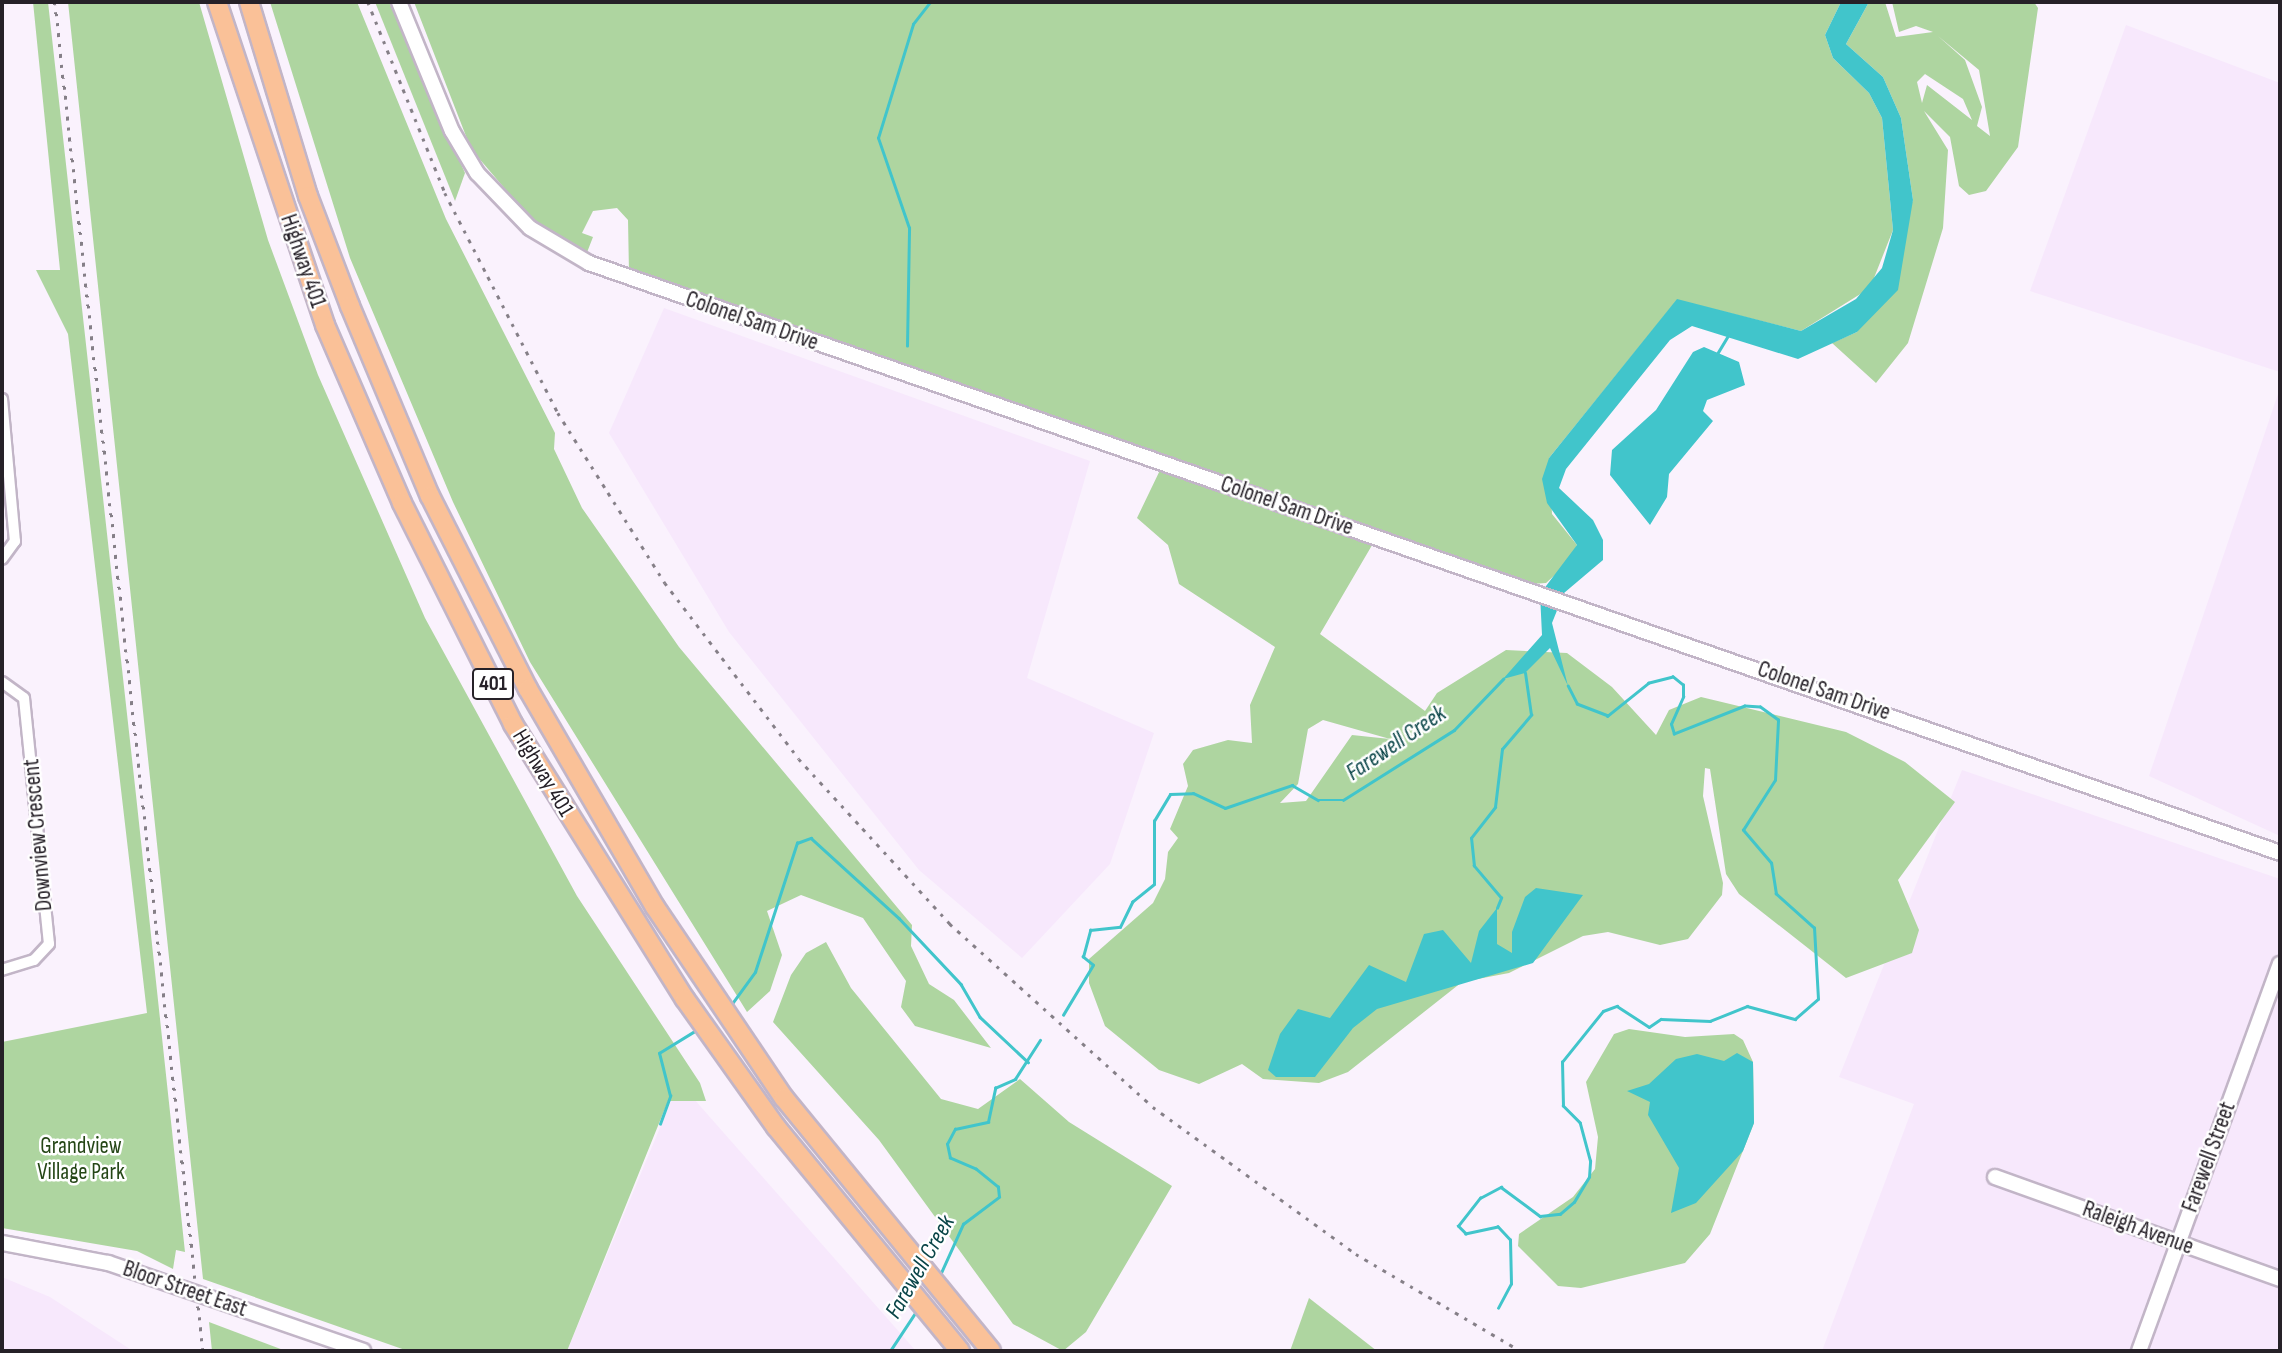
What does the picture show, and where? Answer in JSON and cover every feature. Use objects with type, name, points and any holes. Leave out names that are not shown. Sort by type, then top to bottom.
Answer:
[{"type":"highway","name":"Highway 401","points":[[217,2],[325,325],[402,503],[513,723],[685,999],[908,1293],[960,1351]]},
{"type":"highway","name":"Highway 401","points":[[250,2],[308,196],[350,306],[430,496],[528,689],[697,970],[784,1098],[925,1278],[991,1351]]},
{"type":"street","name":"Colonel Sam Drive","points":[[399,2],[410,21]]},
{"type":"street","name":"Colonel Sam Drive","points":[[406,2],[410,21],[441,106],[477,173],[530,228],[571,255],[2280,853]]},
{"type":"street","points":[[2,399],[15,541],[2,559]]},
{"type":"street","name":"Downview Crescent","points":[[2,682],[19,691],[26,708],[49,944],[34,960],[2,970]]},
{"type":"street","name":"Farewell Street","points":[[2139,1351],[2280,964]]},
{"type":"street","name":"Raleigh Avenue","points":[[1995,1177],[2280,1279]]},
{"type":"street","name":"Bloor Street East","points":[[2,1242],[108,1263],[363,1351]]},
{"type":"shaded area","points":[[2126,25],[2280,83],[2280,372],[2030,291]]},
{"type":"shaded area","points":[[664,308],[1090,461],[1027,678],[1154,733],[1110,864],[1022,958],[919,870],[729,632],[609,433]]},
{"type":"shaded area","points":[[2280,388],[2280,836],[2149,776]]},
{"type":"shaded area","points":[[1962,770],[2280,879],[2280,1351],[1822,1351],[1914,1104],[1839,1077]]},
{"type":"shaded area","points":[[679,1082],[916,1351],[567,1351]]},
{"type":"shaded area","points":[[2,1277],[50,1297],[133,1351],[2,1351]]},
{"type":"green space","name":"Grandview Village Park","points":[[33,2],[48,2],[136,795],[185,1252],[176,1250],[173,1269],[137,1251],[2,1228],[2,1042],[147,1013],[68,334],[36,270],[60,270]]},
{"type":"green space","points":[[68,2],[199,2],[268,240],[318,375],[425,618],[577,896],[700,1083],[706,1101],[668,1101],[567,1351],[408,1351],[203,1279]]},
{"type":"green space","points":[[270,2],[357,2],[446,219],[555,433],[554,449],[582,508],[679,647],[912,925],[911,946],[929,984],[954,1000],[991,1048],[915,1026],[901,1007],[906,981],[863,918],[801,895],[767,911],[782,955],[770,991],[747,1012],[530,662],[453,502],[350,258]]},
{"type":"green space","points":[[375,2],[389,2],[465,173],[455,201]]},
{"type":"green space","points":[[414,2],[1841,2],[1825,35],[1833,58],[1869,93],[1882,118],[1893,230],[1870,288],[1801,331],[1677,300],[1549,458],[1552,514],[1577,545],[1569,562],[1546,583],[1518,585],[1378,535],[1320,634],[1425,711],[1437,693],[1506,650],[1567,653],[1612,687],[1656,735],[1669,710],[1701,697],[1846,732],[1905,762],[1955,802],[1898,880],[1919,930],[1912,953],[1846,978],[1739,894],[1726,874],[1710,769],[1705,768],[1703,796],[1723,883],[1722,895],[1688,939],[1660,945],[1608,932],[1583,936],[1509,973],[1462,982],[1348,1072],[1319,1083],[1263,1079],[1242,1064],[1199,1084],[1159,1070],[1105,1026],[1089,983],[1089,959],[1153,903],[1165,879],[1168,852],[1178,838],[1170,829],[1188,786],[1183,764],[1193,750],[1228,740],[1252,743],[1250,705],[1275,647],[1179,584],[1168,545],[1137,518],[1162,466],[629,273],[628,220],[617,208],[593,211],[582,233],[593,237],[586,255],[535,224],[471,149]],"holes":[[[1323,720],[1390,739],[1352,735],[1306,801],[1280,803],[1298,784],[1308,729]]]},
{"type":"green space","points":[[1869,2],[1885,2],[1896,37],[1933,32],[1916,26],[1899,32],[1892,2],[2034,2],[2038,8],[2018,147],[1986,191],[1969,195],[1959,186],[1950,137],[1924,111],[1948,150],[1943,228],[1908,343],[1876,383],[1832,343],[1857,332],[1913,200],[1901,118],[1883,77],[1846,44]],"holes":[[[1938,36],[1979,70],[1990,136],[1977,126],[1982,107],[1965,60]],[[1925,74],[1963,99],[1972,120],[1927,85],[1922,103],[1917,82]]]},
{"type":"green space","points":[[826,942],[851,988],[941,1099],[978,1109],[1020,1079],[1069,1122],[1172,1186],[1086,1332],[1063,1351],[1013,1324],[879,1140],[773,1022],[791,975],[806,953]]},
{"type":"green space","points":[[1629,1029],[1685,1037],[1734,1034],[1743,1040],[1753,1062],[1754,1123],[1710,1234],[1685,1263],[1581,1288],[1558,1286],[1518,1246],[1519,1234],[1573,1197],[1595,1169],[1598,1137],[1586,1082],[1614,1034]]},
{"type":"green space","points":[[1309,1298],[1377,1351],[1290,1351]]},
{"type":"green space","points":[[209,1322],[286,1351],[212,1351]]},
{"type":"water","points":[[1841,2],[1869,2],[1846,44],[1883,77],[1901,118],[1913,200],[1898,290],[1857,332],[1798,359],[1692,326],[1670,340],[1566,469],[1559,488],[1593,520],[1603,540],[1603,560],[1564,593],[1552,623],[1568,686],[1550,648],[1525,673],[1503,679],[1542,635],[1540,594],[1577,545],[1547,503],[1542,479],[1549,458],[1677,299],[1801,331],[1856,299],[1882,268],[1893,230],[1882,118],[1869,93],[1833,58],[1825,35]]},
{"type":"water","points":[[1704,347],[1739,362],[1745,385],[1707,400],[1703,411],[1713,421],[1669,474],[1667,497],[1650,525],[1610,475],[1612,450],[1656,410],[1693,352]]},
{"type":"water","points":[[1536,888],[1583,895],[1533,963],[1377,1009],[1353,1028],[1315,1077],[1276,1077],[1268,1070],[1280,1034],[1298,1009],[1330,1018],[1369,965],[1406,982],[1424,934],[1443,930],[1471,963],[1479,931],[1497,908],[1497,944],[1512,953],[1512,932],[1525,897]]},
{"type":"water","points":[[1737,1053],[1753,1062],[1754,1123],[1743,1151],[1696,1203],[1671,1213],[1679,1168],[1648,1115],[1650,1102],[1627,1091],[1649,1084],[1676,1059],[1697,1054],[1724,1061]]},
{"type":"waterway","points":[[907,346],[909,228],[878,138],[913,24],[930,2]]},
{"type":"waterway","points":[[1717,354],[1729,334]]},
{"type":"waterway","points":[[1497,908],[1501,898],[1474,866],[1471,838],[1495,807],[1502,749],[1531,715],[1525,673]]},
{"type":"waterway","points":[[1498,1308],[1511,1284],[1510,1240],[1498,1227],[1466,1234],[1458,1226],[1480,1198],[1501,1187],[1540,1216],[1560,1214],[1574,1202],[1589,1177],[1590,1161],[1580,1123],[1563,1106],[1562,1062],[1603,1011],[1617,1006],[1649,1027],[1661,1019],[1710,1021],[1747,1006],[1795,1019],[1818,999],[1814,928],[1776,894],[1771,863],[1743,830],[1775,780],[1778,720],[1760,707],[1745,706],[1674,734],[1671,724],[1683,697],[1683,685],[1673,677],[1649,683],[1608,716],[1577,704],[1568,686]]},
{"type":"waterway","name":"Farewell Creek","points":[[1063,1015],[1093,965],[1083,957],[1090,930],[1120,927],[1132,902],[1154,884],[1154,821],[1170,794],[1193,793],[1225,808],[1292,785],[1318,800],[1343,800],[1454,730],[1503,679]]},
{"type":"waterway","points":[[731,1005],[755,972],[797,843],[811,838],[899,918],[961,984],[980,1017],[1028,1062]]},
{"type":"waterway","points":[[660,1124],[670,1096],[659,1053],[698,1029]]},
{"type":"waterway","name":"Farewell Creek","points":[[940,1275],[963,1224],[999,1197],[998,1187],[976,1169],[950,1158],[947,1144],[955,1129],[988,1122],[995,1088],[1015,1079],[1040,1040]]},
{"type":"waterway","name":"Farewell Creek","points":[[890,1351],[917,1310]]},
{"type":"railway","points":[[55,2],[203,1351]]},
{"type":"railway","points":[[368,2],[445,193],[558,413],[665,583],[799,759],[950,924],[1153,1107],[1356,1254],[1521,1351]]}]
